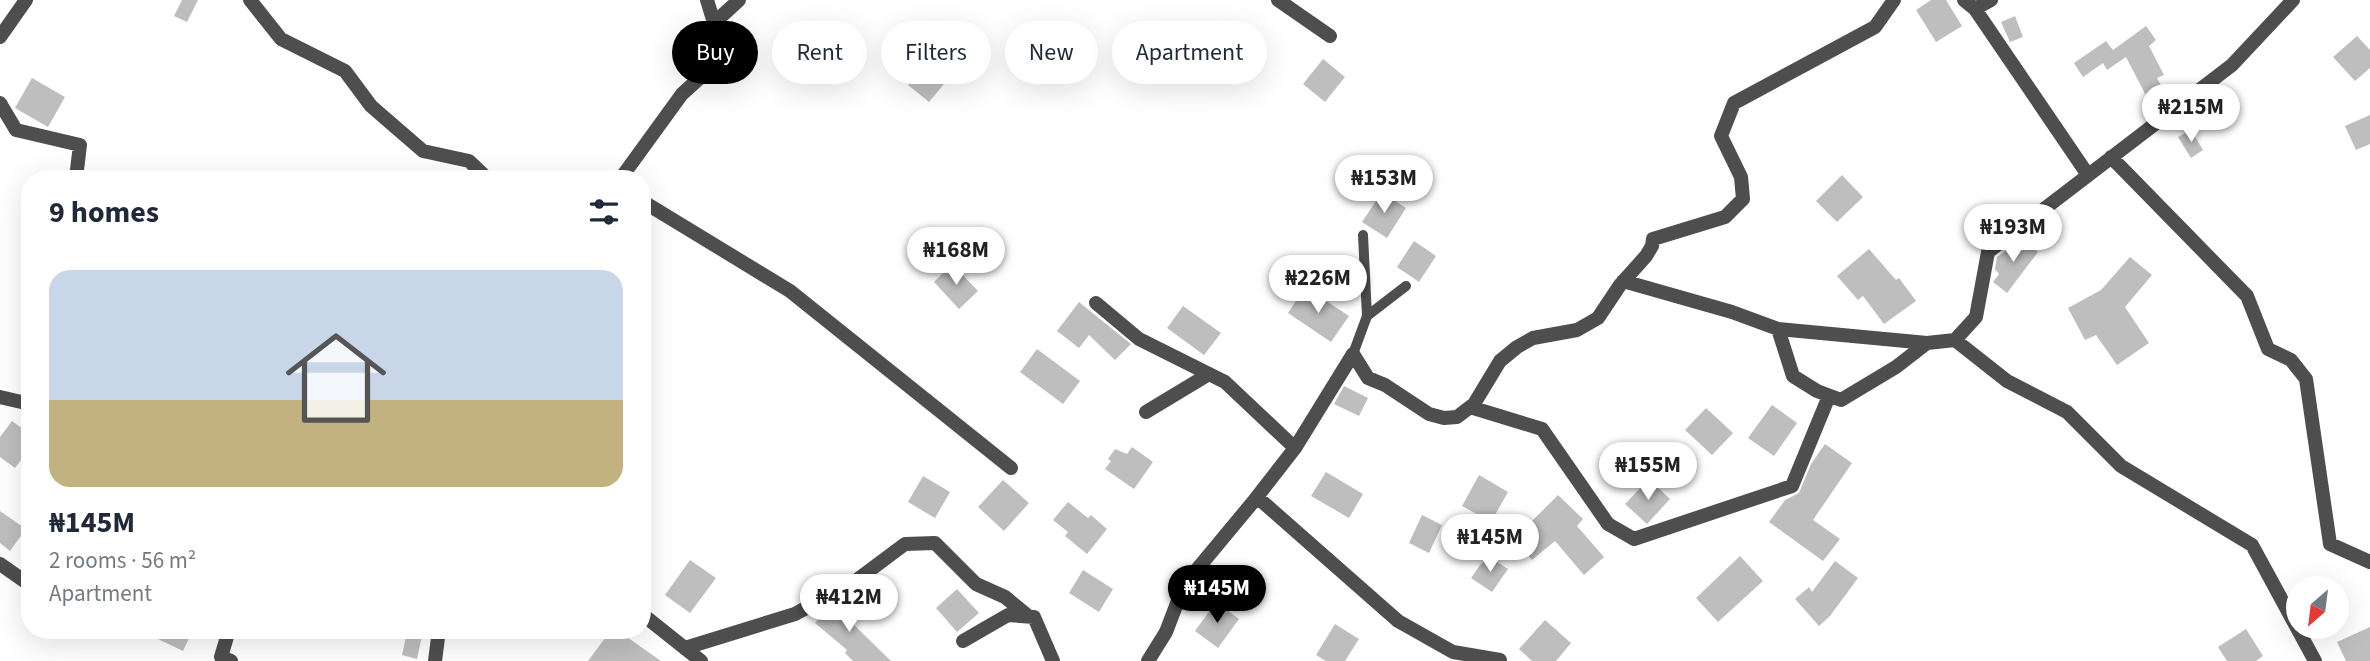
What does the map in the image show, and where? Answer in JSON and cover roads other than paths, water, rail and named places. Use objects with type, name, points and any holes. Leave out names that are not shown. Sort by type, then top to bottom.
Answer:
[{"type":"street","points":[[0,37],[26,0]]},
{"type":"street","points":[[250,0],[281,39],[345,71],[371,106],[422,151],[469,161],[479,170]]},
{"type":"street","points":[[707,0],[713,21]]},
{"type":"street","points":[[716,21],[739,0]]},
{"type":"street","points":[[1278,0],[1330,36]]},
{"type":"street","points":[[1148,661],[1166,632],[1184,585],[1295,448],[1353,354],[1368,378],[1385,385],[1429,414],[1444,418],[1457,417],[1470,407],[1500,361],[1533,338],[1577,330],[1598,318],[1623,281],[1646,256],[1653,239],[1726,217],[1743,199],[1741,177],[1721,135],[1734,103],[1875,27],[1894,0]]},
{"type":"street","points":[[1991,0],[1970,5],[2088,175]]},
{"type":"street","points":[[1623,281],[1732,312],[1778,329],[1927,343],[1955,340],[1976,317],[1988,252],[2232,65],[2293,0]]},
{"type":"street","points":[[627,170],[682,94],[693,84]]},
{"type":"street","points":[[0,103],[16,130],[80,145],[76,170]]},
{"type":"street","points":[[2111,158],[2247,296],[2268,349],[2291,360],[2306,379],[2330,544],[2370,562]]},
{"type":"street","points":[[651,206],[790,291],[1011,468]]},
{"type":"street","points":[[1096,303],[1139,339],[1226,382],[1295,448]]},
{"type":"street","points":[[1778,329],[1793,376],[1817,391],[1841,400],[1896,367],[1927,343]]},
{"type":"street","points":[[1955,340],[2007,381],[2067,412],[2121,466],[2252,545],[2315,661]]},
{"type":"street","points":[[1146,412],[1209,374]]},
{"type":"street","points":[[1470,407],[1542,429],[1608,524],[1634,539],[1792,486],[1829,396]]},
{"type":"street","points":[[0,397],[21,402]]},
{"type":"street","points":[[1257,497],[1398,621],[1453,652],[1500,660],[1498,661]]},
{"type":"street","points":[[685,648],[795,614],[854,582],[905,544],[935,543],[976,584],[1005,597],[1028,616]]},
{"type":"street","points":[[0,564],[21,579]]},
{"type":"street","points":[[963,641],[1008,615],[1034,617],[1053,661]]},
{"type":"street","points":[[651,621],[701,661]]},
{"type":"street","points":[[226,639],[221,657],[231,661]]},
{"type":"street","points":[[435,661],[438,639]]},
{"type":"lane","points":[[1353,354],[1367,316],[1363,235]]},
{"type":"lane","points":[[1367,316],[1406,286]]}]
